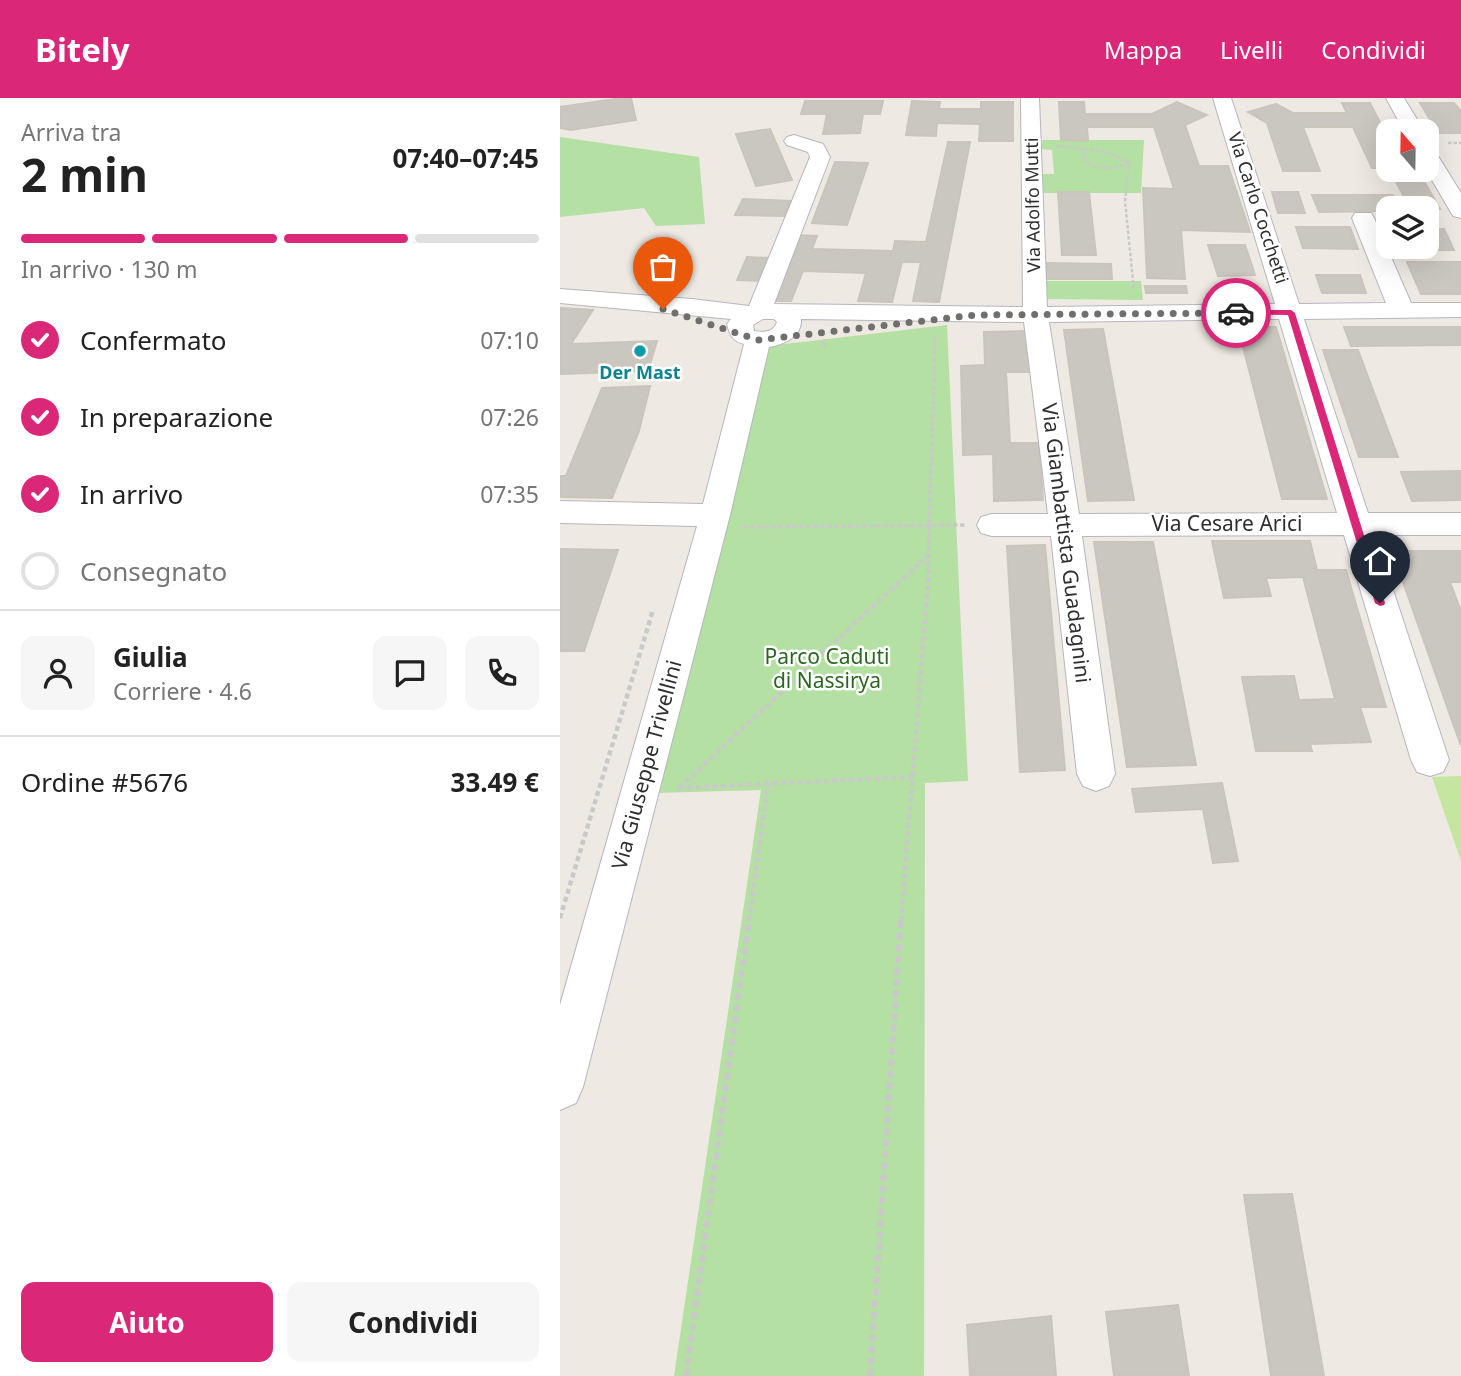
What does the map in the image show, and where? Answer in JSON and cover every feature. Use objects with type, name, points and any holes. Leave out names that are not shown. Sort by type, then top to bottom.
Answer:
[{"type":"street","name":"Via Adolfo Mutti","points":[[1030,98],[1035,313]]},
{"type":"street","name":"Via Carlo Cocchetti","points":[[1222,98],[1430,760]]},
{"type":"street","points":[[1395,98],[1407,119]]},
{"type":"street","name":"Via Giuseppe Trivellini","points":[[560,1087],[570,1015],[727,521],[761,306],[820,157],[816,148],[794,141]]},
{"type":"street","points":[[1439,174],[1461,211]]},
{"type":"street","points":[[1363,218],[1402,311]]},
{"type":"street","points":[[560,296],[640,301],[760,325],[1035,313],[1461,310]]},
{"type":"street","name":"Via Giambattista Guadagnini","points":[[1035,313],[1096,774]]},
{"type":"street","points":[[560,512],[727,521]]},
{"type":"street","name":"Via Cesare Arici","points":[[992,525],[1461,524]]},
{"type":"path","points":[[1032,145],[1085,148],[1118,155],[1129,163]]},
{"type":"path","points":[[1085,148],[1084,159],[1088,165],[1102,169],[1129,163]]},
{"type":"path","points":[[1129,163],[1129,183],[1125,193],[1126,237],[1134,294]]},
{"type":"path","points":[[870,1376],[911,777],[930,553],[935,333]]},
{"type":"path","points":[[824,346],[825,338]]},
{"type":"path","points":[[727,521],[992,525]]},
{"type":"path","points":[[911,777],[679,788],[930,553]]},
{"type":"path","points":[[560,918],[654,606]]},
{"type":"path","points":[[687,1376],[768,783]]},
{"type":"green space","points":[[560,137],[699,157],[705,224],[656,226],[644,208],[560,217]]},
{"type":"green space","points":[[1042,140],[1144,140],[1141,193],[1042,193],[1041,174],[1054,174],[1052,150],[1041,149]]},
{"type":"green space","points":[[1045,281],[1141,281],[1143,300],[1046,299]]},
{"type":"green space","name":"Parco Caduti di Nassirya","points":[[947,325],[968,781],[925,783],[924,1376],[674,1376],[761,790],[655,793],[768,346]]},
{"type":"green space","points":[[1461,776],[1461,861],[1432,777]]},
{"type":"building","points":[[631,98],[636,120],[571,130],[560,128],[560,107]]},
{"type":"building","points":[[805,101],[883,101],[880,114],[863,114],[860,133],[823,134],[827,114],[801,114]]},
{"type":"building","points":[[912,101],[940,102],[939,109],[981,109],[981,102],[1013,102],[1013,141],[979,141],[980,124],[937,123],[936,136],[906,135]]},
{"type":"building","points":[[1059,102],[1084,102],[1085,114],[1152,114],[1177,102],[1207,115],[1185,125],[1199,166],[1228,166],[1250,232],[1181,230],[1185,279],[1147,278],[1143,188],[1174,189],[1154,127],[1087,127],[1088,141],[1061,140]]},
{"type":"building","points":[[1342,103],[1370,103],[1378,119],[1376,119],[1376,168],[1372,168],[1353,127],[1303,127],[1320,171],[1283,171],[1267,123],[1248,112],[1276,104],[1293,113],[1347,113]]},
{"type":"building","points":[[1420,103],[1454,103],[1461,111],[1461,133],[1439,133],[1439,119],[1430,119]]},
{"type":"building","points":[[770,129],[792,180],[756,186],[736,134]]},
{"type":"building","points":[[948,142],[970,142],[939,302],[913,301],[921,262],[902,262],[892,302],[858,301],[866,273],[803,271],[791,301],[772,301],[796,235],[817,236],[812,249],[893,251],[895,241],[926,242]]},
{"type":"building","points":[[835,162],[868,163],[847,225],[812,223]]},
{"type":"building","points":[[1396,182],[1424,182],[1433,196],[1404,196]]},
{"type":"building","points":[[1058,192],[1089,192],[1096,255],[1062,255]]},
{"type":"building","points":[[1272,192],[1298,192],[1305,213],[1278,213]]},
{"type":"building","points":[[1312,195],[1394,196],[1376,196],[1376,211],[1319,212]]},
{"type":"building","points":[[743,199],[791,201],[784,216],[735,215]]},
{"type":"building","points":[[1296,227],[1350,227],[1358,249],[1303,248]]},
{"type":"building","points":[[1439,229],[1444,229],[1454,250],[1439,250]]},
{"type":"building","points":[[1208,245],[1245,245],[1255,275],[1218,276]]},
{"type":"building","points":[[747,257],[772,258],[762,281],[737,280]]},
{"type":"building","points":[[1407,262],[1461,262],[1461,294],[1421,294]]},
{"type":"building","points":[[1046,263],[1111,264],[1112,279],[1046,279]]},
{"type":"building","points":[[1316,275],[1360,275],[1366,293],[1322,293]]},
{"type":"building","points":[[1145,286],[1186,286],[1187,293],[1146,293]]},
{"type":"building","points":[[560,308],[593,310],[571,344],[657,341],[648,371],[560,374]]},
{"type":"building","points":[[1238,327],[1276,327],[1327,499],[1282,499]]},
{"type":"building","points":[[1344,327],[1461,327],[1461,345],[1351,346]]},
{"type":"building","points":[[1103,329],[1134,500],[1088,501],[1064,330]]},
{"type":"building","points":[[1031,331],[1034,372],[1006,372],[1010,443],[1039,443],[1043,500],[994,501],[993,454],[963,455],[961,366],[985,365],[984,332]]},
{"type":"building","points":[[1323,350],[1358,350],[1398,457],[1359,457]]},
{"type":"building","points":[[650,386],[639,431],[612,498],[560,497],[560,476],[566,476],[602,388]]},
{"type":"building","points":[[1461,471],[1461,500],[1412,501],[1401,472]]},
{"type":"building","points":[[1212,541],[1310,541],[1317,570],[1346,570],[1386,707],[1360,707],[1371,742],[1310,744],[1312,751],[1256,751],[1242,677],[1294,676],[1299,700],[1335,699],[1303,577],[1266,578],[1271,596],[1224,598]]},
{"type":"building","points":[[1094,542],[1153,542],[1196,765],[1127,767]]},
{"type":"building","points":[[1045,545],[1065,770],[1020,772],[1007,546]]},
{"type":"building","points":[[560,549],[618,550],[584,651],[560,651]]},
{"type":"building","points":[[1392,551],[1461,551],[1461,582],[1450,582],[1461,611],[1461,746]]},
{"type":"building","points":[[1222,783],[1238,861],[1213,863],[1203,809],[1136,812],[1132,789]]},
{"type":"building","points":[[1292,1194],[1324,1376],[1271,1376],[1244,1195]]},
{"type":"building","points":[[1178,1305],[1189,1376],[1114,1376],[1106,1312]]},
{"type":"building","points":[[1051,1316],[1056,1376],[970,1376],[967,1325]]},
{"type":"way so far","points":[[663,309],[758,340],[975,315],[1236,313]]},
{"type":"place","name":"Der Mast","points":[[640,351]]},
{"type":"route","points":[[1236,313],[1291,313],[1380,603]]}]
